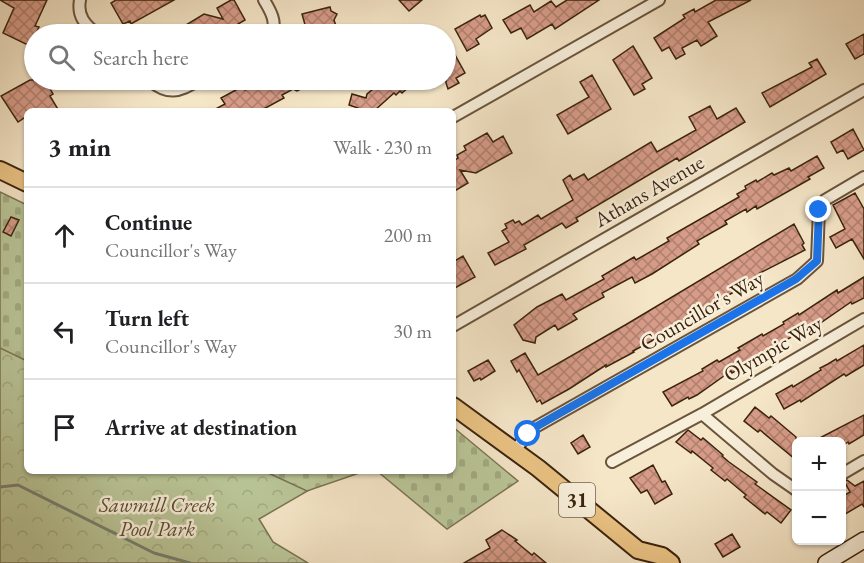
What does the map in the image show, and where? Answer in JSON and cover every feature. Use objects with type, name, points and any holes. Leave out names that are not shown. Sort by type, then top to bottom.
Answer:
[{"type":"main road","points":[[0,170],[24,182]]},
{"type":"main road","name":"31","points":[[456,408],[515,450],[640,557],[662,556],[671,563]]},
{"type":"street","points":[[80,0],[78,9],[85,24]]},
{"type":"street","points":[[264,0],[272,14],[273,24]]},
{"type":"street","points":[[456,115],[659,0]]},
{"type":"street","name":"Athans Avenue","points":[[456,324],[864,90]]},
{"type":"street","name":"Councillor's Way","points":[[515,450],[532,429],[796,279],[817,261],[819,210],[825,200],[864,177]]},
{"type":"street","name":"Olympic Way","points":[[612,462],[702,414],[864,319]]},
{"type":"street","points":[[702,414],[792,487]]},
{"type":"street","points":[[846,472],[864,461]]},
{"type":"street","points":[[826,563],[864,540]]},
{"type":"green space","points":[[0,192],[24,204],[24,360],[0,348]]},
{"type":"green space","name":"Sawmill Creek Pool Park","points":[[0,332],[24,342],[24,474],[337,474],[259,519],[273,542],[308,563],[0,563]]},
{"type":"green space","points":[[456,429],[518,481],[447,529],[381,474],[456,474]]},
{"type":"green space","points":[[270,474],[356,474],[307,491]]},
{"type":"building","points":[[0,0],[47,0],[36,24],[24,24],[24,43],[3,33],[14,8]]},
{"type":"building","points":[[116,0],[174,0],[131,24],[130,21],[123,24],[111,3]]},
{"type":"building","points":[[234,0],[245,20],[238,24],[188,24],[204,14],[223,19],[217,8]]},
{"type":"building","points":[[399,0],[422,0],[409,11]]},
{"type":"building","points":[[567,0],[599,0],[555,29],[552,24],[527,39],[521,28],[511,33],[503,20],[530,5],[534,12],[551,1],[556,7]]},
{"type":"building","points":[[716,0],[751,0],[708,22],[717,36],[701,46],[697,40],[682,48],[685,54],[676,59],[669,47],[662,51],[654,38],[685,18],[683,15],[694,9],[695,12]]},
{"type":"building","points":[[330,7],[331,11],[337,14],[334,20],[335,24],[305,24],[302,14]]},
{"type":"building","points":[[480,15],[481,17],[485,15],[492,28],[476,39],[479,44],[467,51],[456,28]]},
{"type":"building","points":[[864,34],[864,54],[855,59],[846,44]]},
{"type":"building","points":[[633,46],[652,78],[642,84],[645,89],[634,95],[613,60]]},
{"type":"building","points":[[456,57],[465,73],[456,78]]},
{"type":"building","points":[[817,59],[826,74],[770,107],[762,93],[812,67],[809,63]]},
{"type":"building","points":[[592,75],[611,109],[568,134],[557,115],[589,97],[580,82]]},
{"type":"building","points":[[24,83],[24,90],[51,90],[53,94],[50,96],[57,108],[24,108],[24,118],[18,122],[1,96]]},
{"type":"building","points":[[236,90],[291,90],[282,95],[284,98],[266,108],[218,108],[225,104],[221,98]]},
{"type":"building","points":[[372,90],[405,90],[396,95],[394,93],[377,108],[358,108],[349,105],[352,94],[366,98]]},
{"type":"building","points":[[710,106],[717,119],[736,108],[745,122],[679,161],[677,158],[576,218],[578,221],[566,228],[562,223],[524,245],[526,249],[495,265],[488,253],[509,242],[502,231],[507,228],[505,224],[513,220],[515,223],[519,221],[522,225],[538,215],[541,219],[573,200],[563,180],[570,175],[573,180],[584,174],[588,180],[651,142],[657,152],[696,130],[689,117]]},
{"type":"building","points":[[853,129],[864,150],[848,159],[843,150],[837,153],[831,142]]},
{"type":"building","points":[[487,133],[493,142],[503,136],[512,153],[476,173],[460,170],[468,183],[456,190],[456,159],[457,155],[466,150],[464,146]]},
{"type":"building","points":[[817,156],[824,168],[808,177],[810,179],[757,209],[756,206],[747,212],[746,209],[725,221],[727,224],[697,241],[699,244],[652,274],[635,283],[632,277],[602,293],[604,297],[573,314],[577,319],[558,330],[555,325],[536,337],[535,343],[523,340],[514,325],[537,307],[562,294],[566,300],[604,279],[602,276],[634,257],[636,260],[669,241],[667,238],[739,197],[737,194],[746,189],[745,186],[772,173],[774,175],[789,168],[791,171]]},
{"type":"building","points":[[855,193],[864,209],[864,259],[852,239],[836,248],[830,237],[845,229],[833,205]]},
{"type":"building","points":[[11,217],[19,220],[11,236],[3,232]]},
{"type":"building","points":[[794,224],[804,243],[802,245],[805,250],[760,273],[761,275],[741,288],[668,329],[670,331],[606,367],[606,365],[542,404],[540,400],[537,402],[519,370],[517,372],[511,361],[525,353],[538,375]]},
{"type":"building","points":[[463,256],[475,277],[456,287],[456,260]]},
{"type":"building","points":[[864,277],[864,298],[852,304],[851,302],[816,326],[808,330],[807,328],[786,340],[787,342],[771,351],[770,349],[732,373],[731,371],[697,395],[672,406],[663,392],[703,371],[702,369],[717,360],[719,362],[740,350],[738,348],[784,324],[783,322],[798,313],[799,315],[837,290],[838,293]]},
{"type":"building","points":[[864,345],[864,365],[846,376],[844,374],[801,402],[800,400],[784,409],[776,394],[792,385],[793,387],[821,370],[820,368]]},
{"type":"building","points":[[488,360],[495,371],[481,380],[480,378],[474,381],[468,371]]},
{"type":"building","points":[[755,407],[769,418],[771,416],[796,437],[792,437],[792,457],[760,430],[758,432],[744,421]]},
{"type":"building","points":[[864,415],[864,435],[849,444],[846,443],[846,437],[822,437]]},
{"type":"building","points":[[688,430],[701,440],[703,438],[729,462],[757,482],[755,484],[791,510],[781,523],[767,512],[765,514],[727,479],[725,481],[711,470],[713,468],[692,451],[691,453],[676,442]]},
{"type":"building","points":[[583,435],[590,447],[578,454],[571,443]]},
{"type":"building","points":[[653,465],[672,494],[655,504],[647,490],[641,493],[630,478]]},
{"type":"building","points":[[846,480],[855,486],[864,481],[864,507],[862,504],[846,514],[846,494],[850,492]]},
{"type":"building","points":[[502,530],[517,540],[515,541],[532,555],[534,553],[546,563],[464,563],[490,548],[486,540]]},
{"type":"building","points":[[732,534],[740,547],[723,557],[715,544]]},
{"type":"waterway","points":[[0,487],[18,485],[154,553],[190,563]]},
{"type":"route","points":[[528,434],[532,429],[796,279],[817,261],[819,210]]}]
